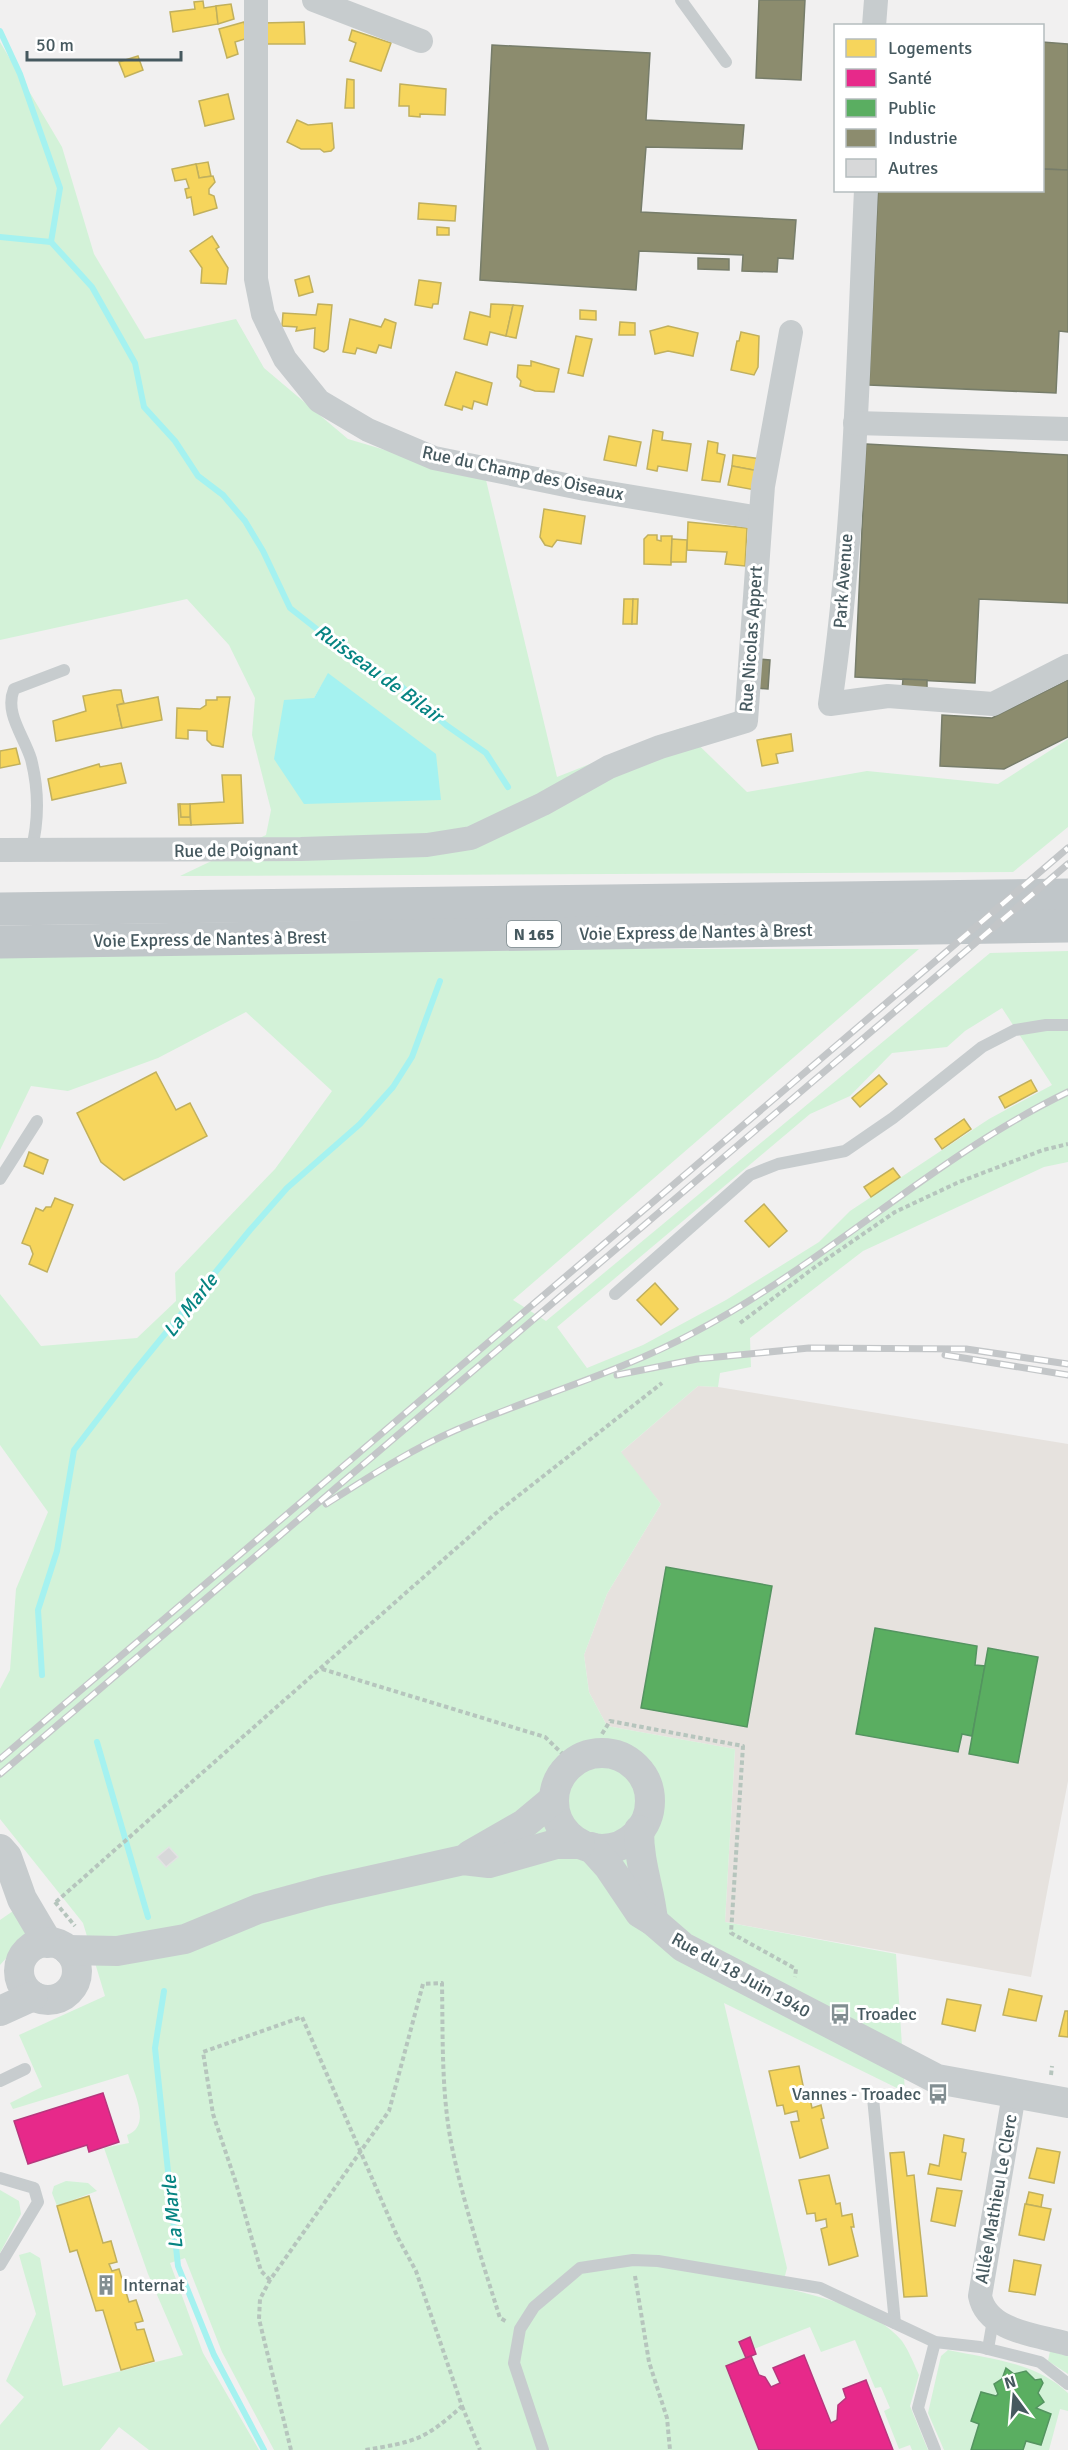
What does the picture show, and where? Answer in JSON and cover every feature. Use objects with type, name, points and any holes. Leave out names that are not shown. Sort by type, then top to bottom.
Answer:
[{"type":"highway","name":"Voie Express de Nantes à Brest","points":[[0,909],[1068,895]]},
{"type":"highway","name":"Voie Express de Nantes à Brest","points":[[0,942],[1068,926]]},
{"type":"street","name":"Rue du Champ des Oiseaux","points":[[256,0],[256,279],[263,314],[285,359],[319,401],[368,430],[434,458],[585,489],[760,518]]},
{"type":"street","points":[[314,0],[421,41]]},
{"type":"street","points":[[874,24],[876,0]]},
{"type":"street","name":"Park Avenue","points":[[866,192],[855,423],[839,640],[830,704],[888,696],[993,704],[1068,666]]},
{"type":"street","name":"Rue Nicolas Appert","points":[[471,838],[543,804],[609,767],[660,747],[746,721],[763,486],[791,332]]},
{"type":"street","points":[[855,423],[1068,429]]},
{"type":"street","name":"Rue de Poignant","points":[[0,850],[31,852],[301,849],[427,845],[471,838]]},
{"type":"street","points":[[463,1860],[489,1863],[556,1844],[586,1845],[598,1849],[618,1846],[639,1830],[649,1810],[650,1793],[642,1774],[628,1760],[610,1753],[590,1754],[572,1763],[559,1779],[554,1799],[560,1825],[586,1845]]},
{"type":"street","points":[[185,1939],[181,1946],[110,1968],[75,1983],[57,1999],[41,2000],[33,1996],[10,1969],[34,1946],[117,1951],[185,1939],[269,1906],[324,1891],[463,1860],[524,1824],[554,1799]]},
{"type":"street","name":"Rue du 18 Juin 1940","points":[[639,1830],[642,1871],[651,1895],[653,1921]]},
{"type":"street","name":"Rue du 18 Juin 1940","points":[[586,1845],[609,1867],[640,1913],[683,1947],[937,2079],[1068,2103]]},
{"type":"street","points":[[0,1849],[7,1857],[22,1899],[58,1947],[77,1966],[75,1983]]},
{"type":"street","points":[[0,2011],[33,1996]]},
{"type":"street","name":"Allée Mathieu Le Clerc","points":[[987,2312],[981,2290],[1014,2094]]},
{"type":"street","points":[[987,2312],[1004,2326],[1068,2344]]},
{"type":"lane","points":[[681,0],[726,62]]},
{"type":"lane","points":[[31,852],[37,829],[36,786],[30,758],[13,715],[10,700],[14,689],[64,670]]},
{"type":"lane","points":[[615,1294],[750,1175],[778,1164],[845,1151],[893,1118],[982,1047],[1015,1030],[1046,1025],[1068,1025]]},
{"type":"lane","points":[[0,1179],[37,1121]]},
{"type":"lane","points":[[0,2081],[25,2069]]},
{"type":"lane","points":[[873,2098],[895,2323]]},
{"type":"lane","points":[[0,2178],[34,2188],[38,2202],[0,2265]]},
{"type":"lane","points":[[543,2450],[514,2363],[520,2330],[534,2307],[580,2268],[633,2260],[658,2261],[820,2288],[895,2323],[912,2334],[935,2342],[988,2349],[1040,2362],[1068,2384]]},
{"type":"lane","points":[[987,2312],[988,2349]]},
{"type":"lane","points":[[935,2342],[918,2408],[935,2450]]},
{"type":"path","points":[[740,1323],[815,1267],[895,1212],[959,1182],[1043,1150],[1068,1144]]},
{"type":"path","points":[[56,1902],[495,1514],[662,1383]]},
{"type":"path","points":[[321,1668],[545,1737],[572,1763]]},
{"type":"path","points":[[602,1734],[610,1721],[743,1746],[731,1933],[796,1969],[792,2004]]},
{"type":"path","points":[[291,2450],[259,2319],[260,2299],[270,2280],[389,2111],[423,1984],[442,1983],[444,2081],[452,2150],[478,2249],[500,2318],[520,2330]]},
{"type":"path","points":[[270,2280],[261,2271],[213,2114],[203,2052],[302,2017],[398,2238],[416,2271],[462,2406],[480,2450]]},
{"type":"path","points":[[633,2260],[649,2362],[667,2418],[670,2450]]},
{"type":"path","points":[[365,2450],[408,2442],[434,2431],[462,2406]]},
{"type":"shaded area","points":[[698,1386],[718,1387],[1068,1444],[1068,1781],[1031,1977],[725,1922],[735,1749],[607,1726],[589,1692],[584,1655],[607,1594],[661,1504],[620,1453]]},
{"type":"green space","points":[[0,42],[62,147],[94,254],[145,339],[236,319],[264,368],[348,439],[486,480],[557,777],[681,728],[747,792],[867,771],[998,784],[1068,739],[1068,827],[1013,872],[180,876],[266,835],[271,810],[252,735],[255,698],[229,645],[187,599],[0,640]],"holes":[[[328,674],[304,804],[314,698]]]},
{"type":"green space","points":[[437,949],[919,949],[513,1300],[546,1321],[990,953],[1068,951],[1068,1162],[1044,1167],[863,1251],[750,1338],[751,1367],[720,1373],[718,1387],[698,1386],[621,1452],[661,1504],[607,1594],[584,1655],[589,1692],[607,1726],[735,1749],[725,1922],[896,1954],[905,2092],[724,2003],[787,2268],[782,2287],[863,2312],[878,2320],[902,2341],[919,2375],[910,2406],[928,2450],[912,2450],[910,2445],[899,2449],[884,2411],[890,2408],[881,2387],[875,2388],[855,2340],[821,2352],[810,2327],[754,2349],[750,2338],[739,2342],[746,2358],[759,2450],[274,2450],[222,2352],[185,2258],[170,2263],[203,2353],[259,2450],[149,2450],[119,2427],[100,2450],[0,2450],[0,2425],[24,2397],[6,2381],[36,2314],[19,2255],[30,2252],[40,2258],[63,2386],[183,2355],[148,2274],[104,2148],[129,2143],[127,2135],[139,2124],[139,2108],[128,2074],[13,2109],[10,2103],[42,2087],[19,2035],[105,1996],[83,1923],[0,1819],[0,1689],[10,1670],[16,1589],[48,1512],[0,1445],[0,1294],[41,1346],[137,1338],[176,1301],[175,1273],[275,1169],[332,1091],[246,1012],[158,1058],[68,1091],[31,1086],[0,1150],[0,956]],"holes":[[[1002,1008],[1052,1085],[989,1119],[850,1211],[819,1242],[726,1300],[643,1345],[587,1368],[557,1327],[810,1114],[850,1096],[892,1053],[947,1047],[965,1031]]]},
{"type":"green space","points":[[16,1909],[35,1933],[24,1938],[0,1965],[0,1920]]},
{"type":"green space","points":[[66,2181],[88,2183],[97,2191],[57,2206],[52,2193],[54,2186]]},
{"type":"green space","points":[[0,2190],[19,2201],[21,2214],[0,2253]]},
{"type":"green space","points":[[948,2350],[996,2359],[1027,2368],[1042,2374],[1068,2393],[1068,2411],[1060,2409],[1049,2450],[1023,2450],[1026,2441],[1041,2444],[1051,2414],[1036,2408],[1044,2402],[1038,2393],[1042,2381],[1035,2380],[1026,2371],[1014,2374],[1006,2368],[1002,2379],[994,2384],[998,2394],[971,2421],[979,2424],[971,2450],[944,2450],[928,2413],[941,2356]]},
{"type":"green space","points":[[1050,2351],[1068,2356],[1068,2374],[1048,2361]]},
{"type":"water","points":[[328,673],[436,754],[441,800],[304,804],[274,759],[284,700],[314,698]]},
{"type":"building: Logements","points":[[203,1],[204,8],[216,6],[218,24],[173,32],[170,12],[195,9],[194,2]]},
{"type":"building: Logements","points":[[231,4],[234,19],[218,24],[216,6]]},
{"type":"building: Logements","points":[[244,22],[248,38],[235,42],[238,54],[227,58],[219,29]]},
{"type":"building: Logements","points":[[304,22],[305,44],[262,44],[262,23]]},
{"type":"building: Logements","points":[[352,30],[391,43],[381,71],[350,61],[356,43],[349,40]]},
{"type":"building: Logements","points":[[138,56],[143,70],[125,77],[119,62]]},
{"type":"building: Logements","points":[[347,79],[354,80],[354,108],[345,108]]},
{"type":"building: Logements","points":[[400,84],[446,89],[445,115],[409,116],[409,106],[399,106]]},
{"type":"building: Logements","points":[[228,94],[234,119],[205,126],[199,101]]},
{"type":"building: Logements","points":[[297,120],[308,125],[332,123],[334,148],[324,152],[320,149],[301,149],[287,142]]},
{"type":"building: Logements","points":[[208,162],[211,176],[199,178],[196,164]]},
{"type":"building: Logements","points":[[196,164],[199,178],[213,176],[215,182],[209,189],[209,194],[214,196],[217,208],[194,215],[191,197],[187,198],[185,189],[189,188],[186,179],[175,181],[172,169]]},
{"type":"building: Logements","points":[[419,203],[456,206],[455,221],[418,219]]},
{"type":"building: Logements","points":[[437,227],[449,228],[449,235],[437,235]]},
{"type":"building: Logements","points":[[212,236],[219,247],[216,249],[228,268],[226,284],[201,283],[202,268],[190,251]]},
{"type":"building: Logements","points":[[309,276],[313,292],[299,296],[295,280]]},
{"type":"building: Logements","points":[[419,280],[441,283],[438,304],[433,304],[432,308],[415,305]]},
{"type":"building: Logements","points":[[318,304],[332,305],[328,349],[324,352],[314,348],[315,328],[296,331],[297,327],[282,326],[283,313],[316,315]]},
{"type":"building: Logements","points":[[491,304],[513,305],[506,336],[490,332],[487,345],[464,339],[470,312],[490,317]]},
{"type":"building: Logements","points":[[513,305],[523,306],[516,338],[506,336]]},
{"type":"building: Logements","points":[[580,310],[596,311],[596,320],[580,319]]},
{"type":"building: Logements","points":[[350,319],[381,327],[385,319],[396,323],[391,348],[379,345],[376,353],[357,348],[355,354],[343,352]]},
{"type":"building: Logements","points":[[620,322],[635,323],[635,335],[619,335]]},
{"type":"building: Logements","points":[[668,326],[698,333],[693,356],[668,351],[655,354],[650,331]]},
{"type":"building: Logements","points":[[741,332],[759,336],[758,367],[754,375],[731,370]]},
{"type":"building: Logements","points":[[576,336],[592,339],[583,376],[568,373]]},
{"type":"building: Logements","points":[[531,361],[559,369],[554,392],[535,391],[520,386],[521,381],[517,377],[518,365],[531,366]]},
{"type":"building: Logements","points":[[456,372],[492,383],[487,405],[474,401],[472,409],[463,406],[462,410],[445,405]]},
{"type":"building: Logements","points":[[653,430],[663,432],[662,440],[691,444],[687,471],[658,466],[657,471],[647,469]]},
{"type":"building: Logements","points":[[609,436],[641,442],[636,466],[604,460]]},
{"type":"building: Logements","points":[[708,441],[718,443],[717,453],[725,455],[720,482],[702,480]]},
{"type":"building: Logements","points":[[733,455],[761,459],[759,471],[732,466]]},
{"type":"building: Logements","points":[[732,466],[759,471],[755,490],[728,485]]},
{"type":"building: Logements","points":[[544,509],[585,516],[581,544],[557,540],[552,547],[545,545],[540,537]]},
{"type":"building: Logements","points":[[688,522],[747,528],[745,566],[725,564],[727,552],[687,550]]},
{"type":"building: Logements","points":[[648,535],[657,535],[657,540],[661,541],[661,536],[672,536],[671,565],[644,564],[644,539]]},
{"type":"building: Logements","points":[[672,539],[687,540],[686,562],[671,562]]},
{"type":"building: Logements","points":[[624,599],[633,599],[632,624],[623,624]]},
{"type":"building: Logements","points":[[633,599],[638,599],[637,624],[632,624]]},
{"type":"building: Logements","points":[[121,690],[124,703],[117,705],[122,728],[56,741],[53,721],[86,711],[83,696]]},
{"type":"building: Logements","points":[[158,697],[162,720],[122,728],[117,705]]},
{"type":"building: Logements","points":[[217,697],[230,697],[223,747],[212,745],[207,740],[207,731],[188,730],[188,739],[176,738],[177,708],[200,709],[206,705],[206,700],[217,700]]},
{"type":"building: Logements","points":[[791,734],[793,751],[776,754],[778,763],[762,766],[757,740]]},
{"type":"building: Logements","points":[[16,748],[20,764],[0,768],[0,751]]},
{"type":"building: Logements","points":[[121,763],[126,783],[52,800],[48,779],[99,764],[100,767]]},
{"type":"building: Logements","points":[[222,775],[241,775],[243,823],[191,825],[190,804],[224,802]]},
{"type":"building: Logements","points":[[178,804],[180,804],[181,817],[190,817],[191,825],[179,825]]},
{"type":"building: Logements","points":[[180,804],[190,804],[190,817],[181,817]]},
{"type":"building: Logements","points":[[156,1072],[176,1110],[190,1103],[207,1136],[124,1180],[101,1162],[77,1113]]},
{"type":"building: Logements","points":[[879,1075],[887,1084],[860,1107],[852,1098]]},
{"type":"building: Logements","points":[[1031,1080],[1037,1091],[1005,1108],[999,1097]]},
{"type":"building: Logements","points":[[964,1119],[971,1129],[942,1149],[935,1139]]},
{"type":"building: Logements","points":[[29,1152],[48,1160],[43,1174],[24,1166]]},
{"type":"building: Logements","points":[[893,1168],[900,1177],[871,1197],[864,1187]]},
{"type":"building: Logements","points":[[55,1198],[73,1205],[47,1272],[29,1264],[33,1254],[30,1246],[22,1243],[36,1208],[43,1211],[46,1207],[51,1207]]},
{"type":"building: Logements","points":[[764,1204],[787,1231],[769,1247],[745,1221]]},
{"type":"building: Logements","points":[[655,1283],[678,1309],[661,1325],[637,1300]]},
{"type":"building: Logements","points":[[1009,1989],[1042,1996],[1036,2021],[1003,2015]]},
{"type":"building: Logements","points":[[947,1999],[981,2005],[975,2031],[942,2024]]},
{"type":"building: Logements","points":[[1065,2011],[1068,2011],[1068,2037],[1059,2036]]},
{"type":"building: Logements","points":[[799,2066],[805,2095],[809,2094],[812,2108],[821,2105],[824,2118],[821,2119],[828,2148],[800,2158],[791,2122],[799,2121],[797,2111],[785,2114],[783,2105],[777,2106],[769,2071]]},
{"type":"building: Logements","points":[[944,2135],[964,2139],[962,2152],[966,2153],[961,2180],[928,2174],[930,2164],[939,2166]]},
{"type":"building: Logements","points":[[1037,2148],[1060,2152],[1054,2183],[1029,2178]]},
{"type":"building: Logements","points":[[904,2152],[907,2176],[914,2175],[927,2296],[904,2297],[890,2153]]},
{"type":"building: Logements","points":[[829,2175],[836,2204],[840,2203],[842,2216],[852,2214],[854,2227],[851,2227],[858,2256],[829,2265],[821,2229],[827,2227],[826,2219],[816,2221],[815,2213],[807,2214],[799,2180]]},
{"type":"building: Logements","points":[[937,2188],[962,2191],[955,2226],[931,2221]]},
{"type":"building: Logements","points":[[1029,2192],[1043,2195],[1041,2207],[1026,2204]]},
{"type":"building: Logements","name":"Internat","points":[[89,2196],[103,2243],[111,2241],[117,2262],[109,2264],[112,2271],[119,2269],[129,2302],[136,2300],[143,2321],[135,2323],[137,2330],[144,2329],[154,2361],[121,2370],[103,2310],[96,2311],[77,2250],[70,2252],[57,2206]]},
{"type":"building: Logements","points":[[1025,2204],[1051,2209],[1044,2240],[1019,2235]]},
{"type":"building: Logements","points":[[1014,2260],[1041,2265],[1035,2295],[1009,2291]]},
{"type":"building: Santé","points":[[103,2093],[119,2142],[89,2152],[87,2145],[28,2164],[14,2121]]},
{"type":"building: Santé","points":[[750,2337],[756,2354],[746,2358],[739,2342]]},
{"type":"building: Santé","points":[[804,2355],[831,2423],[837,2420],[838,2405],[846,2398],[843,2389],[866,2380],[893,2450],[759,2450],[726,2366],[751,2356],[759,2375],[765,2377],[771,2387],[780,2383],[773,2368]]},
{"type":"building: Public","points":[[666,1567],[772,1586],[747,1727],[641,1708]]},
{"type":"building: Public","points":[[875,1628],[977,1646],[975,1665],[985,1666],[972,1736],[962,1734],[958,1752],[856,1734]]},
{"type":"building: Public","points":[[988,1648],[1038,1657],[1018,1763],[969,1754]]},
{"type":"building: Public","points":[[1006,2368],[1014,2374],[1026,2371],[1035,2380],[1041,2379],[1043,2383],[1038,2393],[1044,2402],[1036,2408],[1051,2414],[1041,2445],[1026,2441],[1023,2450],[971,2450],[979,2424],[971,2421],[981,2392],[996,2396],[998,2394],[994,2384],[1002,2379]]},
{"type":"building: Industrie","points":[[759,0],[805,0],[801,80],[756,78]]},
{"type":"building: Industrie","points":[[1044,42],[1068,44],[1068,170],[1044,169]]},
{"type":"building: Industrie","points":[[492,45],[650,53],[646,120],[744,125],[742,149],[646,147],[641,212],[796,220],[793,259],[778,258],[777,272],[742,271],[743,255],[639,251],[636,290],[480,280]]},
{"type":"building: Industrie","points":[[1044,169],[1068,170],[1068,332],[1059,331],[1056,393],[869,385],[878,192],[1044,192]]},
{"type":"building: Industrie","points":[[698,258],[729,259],[729,270],[698,269]]},
{"type":"building: Industrie","points":[[866,444],[1068,455],[1068,603],[979,599],[975,683],[855,677]]},
{"type":"building: Industrie","points":[[759,659],[770,660],[768,689],[757,688]]},
{"type":"building: Industrie","points":[[903,679],[927,680],[927,691],[902,690]]},
{"type":"building: Industrie","points":[[1068,680],[1068,737],[1004,769],[940,766],[942,715],[992,718]]},
{"type":"building: Autres","points":[[169,1847],[178,1857],[166,1867],[157,1857]]},
{"type":"waterway","points":[[0,31],[20,74],[60,188],[51,242]]},
{"type":"waterway","name":"Ruisseau de Bilair","points":[[0,237],[51,242],[92,287],[135,363],[144,407],[175,441],[198,476],[223,495],[245,521],[263,551],[290,608],[370,671],[394,680],[446,725],[486,753],[508,787]]},
{"type":"waterway","name":"La Marle","points":[[42,1675],[38,1610],[57,1551],[74,1450],[133,1373],[250,1230],[287,1188],[360,1124],[393,1087],[412,1057],[440,981]]},
{"type":"waterway","name":"La Marle","points":[[97,1742],[148,1917]]},
{"type":"waterway","name":"La Marle","points":[[164,1991],[155,2048],[178,2266],[214,2355],[264,2450]]},
{"type":"railway","points":[[0,1759],[1068,848]]},
{"type":"railway","points":[[0,1774],[1068,864]]},
{"type":"railway","points":[[326,1504],[390,1464],[456,1430],[637,1360],[695,1332],[743,1305],[790,1274],[972,1147],[1068,1092]]},
{"type":"railway","points":[[617,1375],[697,1359],[809,1348],[966,1349],[1068,1364]]},
{"type":"railway","points":[[945,1355],[1068,1375]]},
{"type":"place","name":"Troadec","points":[[840,2014]]},
{"type":"place","name":"Vannes - Troadec","points":[[938,2094]]},
{"type":"place","name":"Internat","points":[[106,2285]]}]
